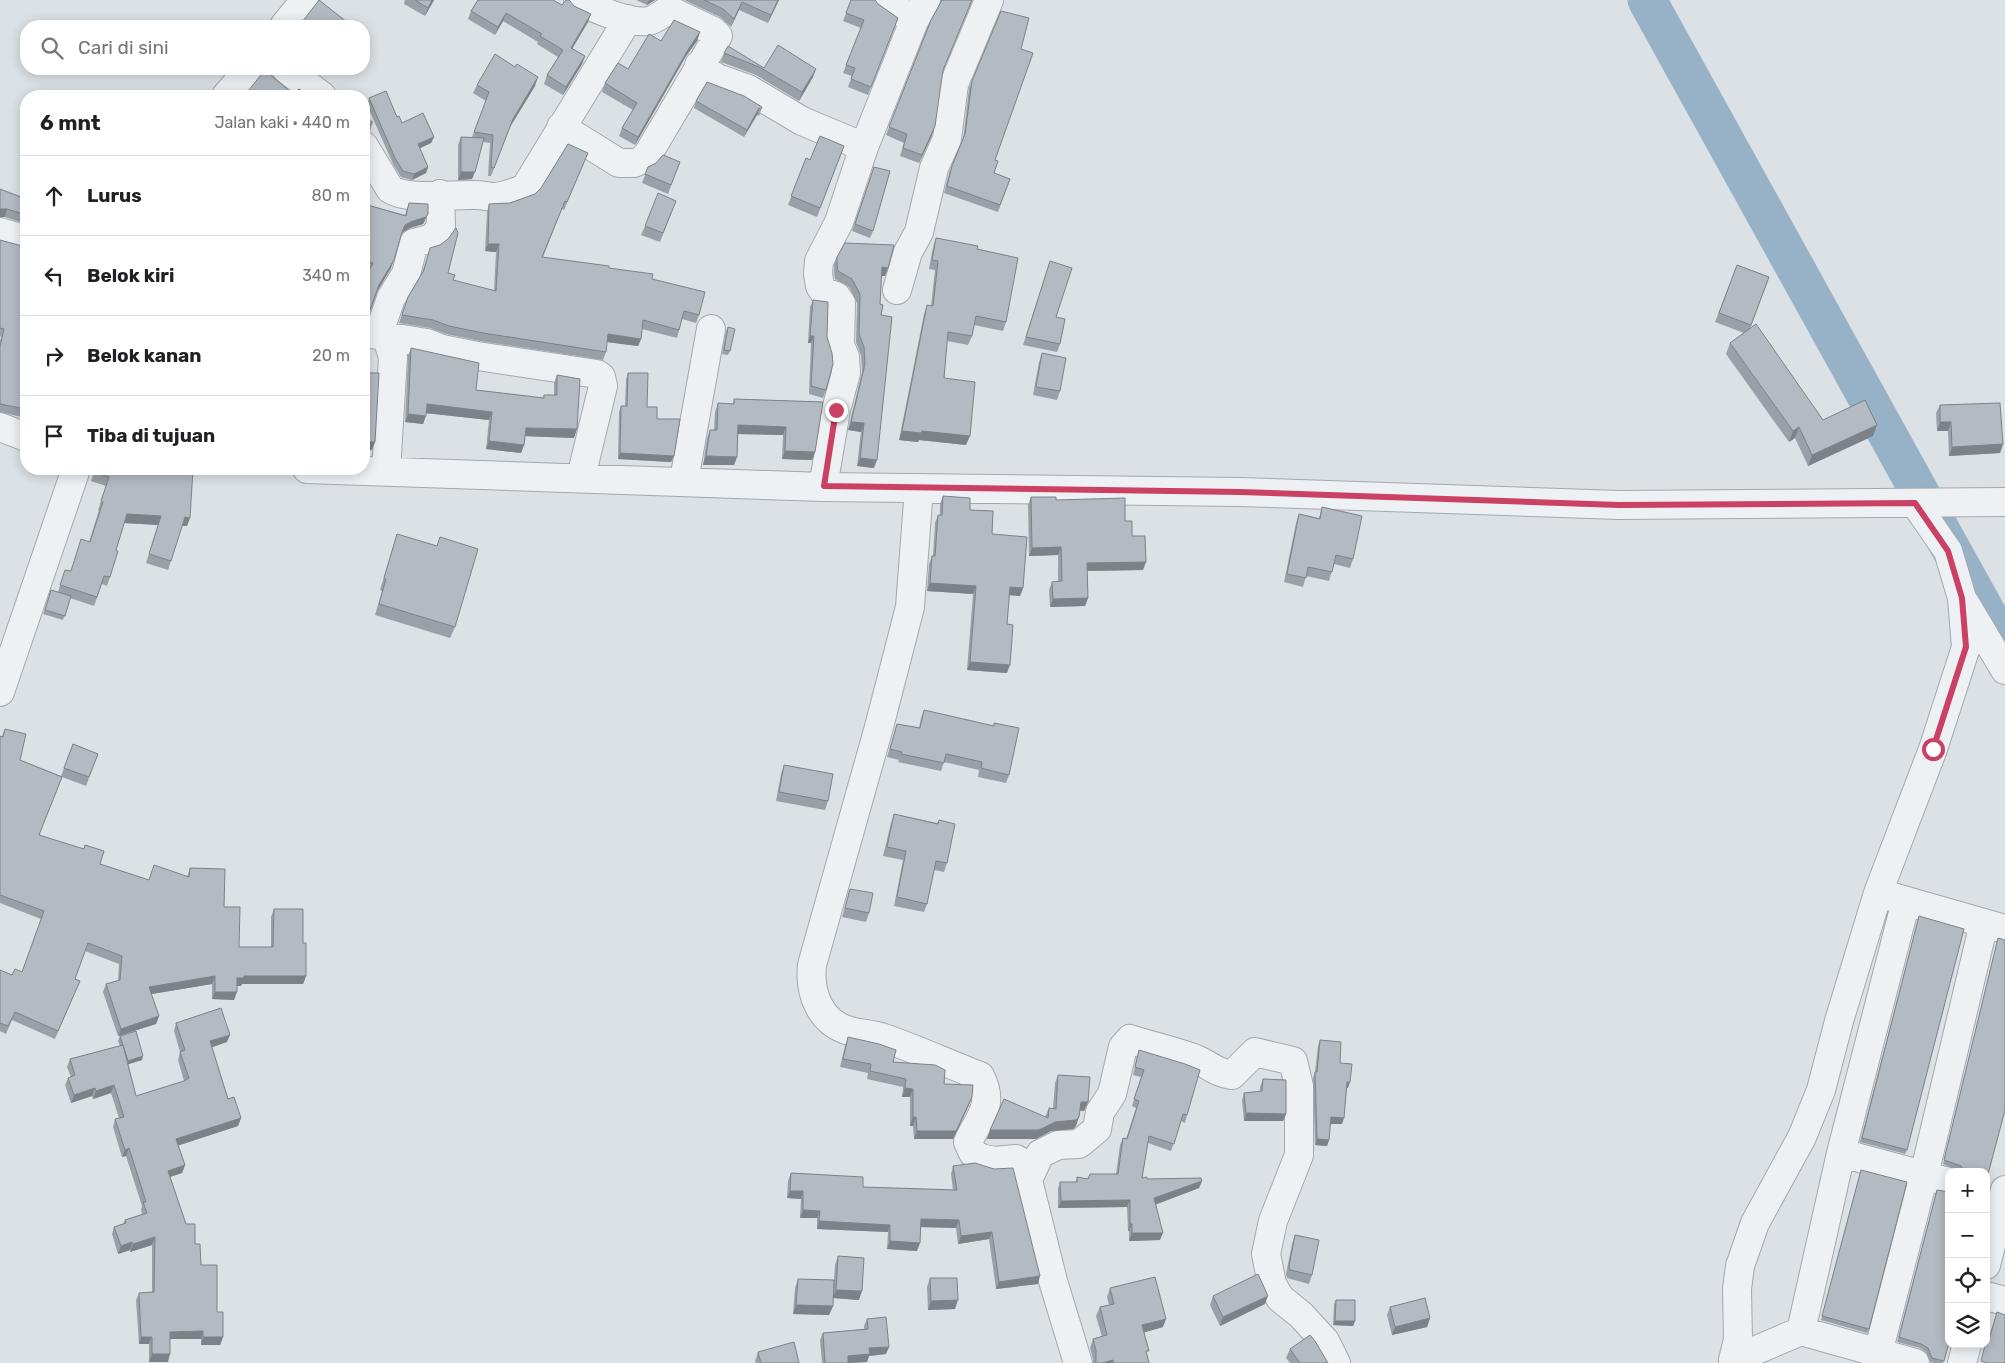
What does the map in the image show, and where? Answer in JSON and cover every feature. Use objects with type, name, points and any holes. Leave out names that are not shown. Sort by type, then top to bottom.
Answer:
[{"type":"street","points":[[289,20],[305,0]]},
{"type":"street","points":[[561,127],[619,163],[634,163],[642,160],[648,154],[699,65],[718,36],[671,5],[649,21],[618,18],[578,0]]},
{"type":"street","points":[[824,486],[836,410],[846,373],[845,357],[840,345],[840,303],[836,296],[824,292],[820,286],[818,274],[819,261],[839,222],[864,147],[920,11],[884,0]]},
{"type":"street","points":[[897,290],[908,252],[919,232],[934,168],[947,139],[954,84],[989,0]]},
{"type":"street","points":[[370,156],[390,189],[396,193],[408,195],[440,194],[494,197],[508,195],[526,188],[561,127],[628,19]]},
{"type":"street","points":[[699,65],[717,78],[748,89],[802,121],[864,147]]},
{"type":"street","points":[[231,90],[244,75]]},
{"type":"street","points":[[294,75],[314,90]]},
{"type":"street","points":[[375,335],[382,324],[387,308],[406,274],[414,244],[433,238],[441,226],[440,194]]},
{"type":"street","points":[[0,232],[20,238]]},
{"type":"street","points":[[684,480],[711,330]]},
{"type":"street","points":[[375,335],[393,357],[386,471]]},
{"type":"street","points":[[375,335],[427,343],[442,350],[597,374],[601,377],[603,386],[581,477]]},
{"type":"street","points":[[0,427],[20,435]]},
{"type":"street","points":[[370,471],[824,486],[1240,492],[1619,505],[1995,502]]},
{"type":"street","points":[[0,692],[74,475]]},
{"type":"street","points":[[919,488],[910,607],[879,727],[812,965],[810,981],[816,1003],[826,1017],[837,1025],[849,1031],[882,1037],[980,1076],[986,1089],[986,1106],[980,1123],[973,1131],[968,1142],[973,1153],[981,1158],[994,1161],[1016,1159],[1024,1164],[1052,1281],[1078,1363]]},
{"type":"street","points":[[1734,1361],[1738,1340],[1737,1289],[1740,1266],[1755,1223],[1802,1137],[1821,1090],[1839,1021],[1878,893],[1894,846],[1933,749],[1966,647],[1962,598],[1948,551],[1917,503]]},
{"type":"street","points":[[1962,598],[2005,670]]},
{"type":"street","points":[[1878,893],[1995,926],[1936,1179],[1878,1354]]},
{"type":"street","points":[[1801,1331],[1841,1153],[1906,901]]},
{"type":"street","points":[[1028,1180],[1040,1154],[1058,1145],[1078,1144],[1097,1129],[1100,1112],[1112,1094],[1123,1047],[1130,1039],[1187,1056],[1206,1063],[1220,1073],[1232,1075],[1255,1052],[1293,1061],[1299,1086],[1299,1155],[1273,1221],[1266,1254],[1272,1284],[1280,1298],[1301,1315],[1325,1342],[1336,1363]]},
{"type":"street","points":[[1841,1153],[1936,1179]]},
{"type":"street","points":[[1988,1258],[2000,1202]]},
{"type":"street","points":[[1990,1297],[2005,1301]]},
{"type":"street","points":[[1734,1361],[1801,1331],[1915,1363]]},
{"type":"street","points":[[1962,1363],[1966,1348]]},
{"type":"building","points":[[319,0],[344,20],[304,20]]},
{"type":"building","points":[[415,0],[432,0],[428,8]]},
{"type":"building","points":[[478,0],[553,0],[562,5],[566,0],[569,0],[574,6],[591,14],[571,48],[585,56],[566,87],[547,75],[563,50],[540,36],[542,34],[506,13],[498,27],[471,11]]},
{"type":"building","points":[[704,0],[778,0],[771,15],[742,2],[734,19],[723,9]]},
{"type":"building","points":[[851,0],[875,0],[898,18],[871,87],[851,79],[855,68],[846,65],[864,20],[846,13]]},
{"type":"building","points":[[942,0],[972,0],[943,70],[935,126],[922,155],[903,148],[907,134],[889,127],[931,20]]},
{"type":"building","points":[[1001,11],[1029,18],[1021,49],[1033,53],[995,160],[998,161],[994,173],[1010,179],[1000,205],[947,186],[952,166],[965,134],[972,81]]},
{"type":"building","points":[[674,20],[700,32],[638,137],[622,128],[637,103],[605,83],[618,63],[628,69],[649,34],[661,41]]},
{"type":"building","points":[[778,45],[816,69],[802,92],[759,67],[724,53],[728,46],[764,68]]},
{"type":"building","points":[[495,54],[515,67],[517,64],[538,77],[513,119],[494,168],[491,167],[493,135],[474,132],[489,92],[477,85]]},
{"type":"building","points":[[261,75],[271,75],[288,90],[249,90]]},
{"type":"building","points":[[707,82],[744,96],[762,107],[761,109],[759,108],[747,130],[696,101]]},
{"type":"building","points":[[386,91],[397,117],[399,116],[402,123],[423,113],[434,137],[418,144],[428,167],[414,174],[403,171],[395,158],[370,98]]},
{"type":"building","points":[[820,136],[844,146],[820,208],[791,196],[806,158],[810,160]]},
{"type":"building","points":[[461,137],[484,138],[475,172],[461,172]]},
{"type":"building","points":[[568,144],[588,153],[567,202],[565,201],[542,257],[653,274],[652,279],[705,292],[699,315],[684,311],[679,330],[643,320],[641,339],[608,334],[606,352],[483,333],[449,326],[433,320],[402,315],[408,297],[424,270],[430,248],[440,245],[448,239],[456,228],[458,233],[448,273],[455,275],[453,280],[496,291],[499,244],[488,244],[489,204],[510,203],[535,194],[541,188]]},
{"type":"building","points":[[663,155],[680,162],[671,185],[645,174],[648,167],[656,163]]},
{"type":"building","points":[[874,167],[890,171],[873,231],[855,224]]},
{"type":"building","points":[[0,189],[20,197],[20,213],[0,209]]},
{"type":"building","points":[[658,193],[676,201],[663,233],[645,226]]},
{"type":"building","points":[[409,203],[428,204],[428,214],[426,217],[405,225],[394,260],[379,285],[370,310],[370,268],[373,263],[370,262],[370,206],[406,216]]},
{"type":"building","points":[[936,238],[978,246],[977,249],[1018,258],[1006,322],[976,316],[972,336],[948,332],[944,378],[975,382],[970,436],[902,431],[927,305],[933,306],[938,261],[932,260]]},
{"type":"building","points":[[0,240],[20,245],[20,408],[0,404],[0,346],[4,329],[0,328]]},
{"type":"building","points":[[845,243],[894,245],[888,268],[882,267],[880,304],[883,305],[881,315],[892,317],[877,460],[860,458],[864,423],[851,422],[865,364],[864,347],[859,334],[860,294],[852,279],[838,271],[837,265],[837,257]]},
{"type":"building","points":[[1050,261],[1072,268],[1056,317],[1065,319],[1060,344],[1026,337]]},
{"type":"building","points":[[1737,265],[1769,277],[1751,325],[1719,313]]},
{"type":"building","points":[[813,300],[828,302],[827,337],[833,364],[826,390],[811,386],[814,336],[810,336]]},
{"type":"building","points":[[1756,324],[1823,420],[1865,400],[1877,425],[1812,455],[1799,427],[1793,431],[1730,343]]},
{"type":"building","points":[[728,327],[735,329],[730,351],[724,350]]},
{"type":"building","points":[[411,348],[479,363],[476,390],[544,398],[544,395],[557,395],[557,375],[580,379],[577,429],[526,428],[524,445],[489,441],[492,412],[427,404],[426,416],[408,414]]},
{"type":"building","points":[[1042,353],[1066,358],[1060,391],[1036,387]]},
{"type":"building","points":[[370,373],[379,373],[375,442],[370,442]]},
{"type":"building","points":[[628,373],[648,373],[647,407],[657,407],[657,419],[680,419],[674,456],[620,453],[621,406],[627,406]]},
{"type":"building","points":[[734,399],[823,402],[815,452],[785,451],[786,427],[738,425],[737,457],[706,456],[710,430],[717,430],[718,403],[734,404]]},
{"type":"building","points":[[2000,403],[2003,444],[1952,447],[1951,422],[1940,422],[1940,405]]},
{"type":"building","points":[[103,475],[193,475],[190,518],[185,517],[171,561],[149,554],[161,516],[127,514],[110,577],[104,576],[97,597],[60,585],[65,570],[71,571],[81,539],[90,542],[109,477]]},
{"type":"building","points":[[943,496],[970,498],[970,510],[993,511],[992,534],[1027,537],[1023,588],[1010,587],[1007,624],[1013,625],[1010,665],[970,662],[976,586],[930,583],[932,556],[935,556],[938,515],[942,515]]},
{"type":"building","points":[[1031,497],[1056,497],[1056,500],[1125,498],[1125,521],[1132,521],[1132,536],[1145,536],[1146,562],[1087,563],[1088,598],[1053,599],[1052,582],[1062,581],[1061,547],[1032,548]]},
{"type":"building","points":[[1322,507],[1362,516],[1353,559],[1336,555],[1332,572],[1308,567],[1306,578],[1287,574],[1299,514],[1320,519]]},
{"type":"building","points":[[397,534],[437,546],[440,537],[478,549],[455,627],[379,604],[386,579],[384,578]]},
{"type":"building","points":[[51,590],[71,596],[65,616],[45,610]]},
{"type":"building","points":[[924,710],[994,726],[994,723],[1019,728],[1009,775],[981,768],[982,762],[946,754],[944,763],[901,754],[902,752],[890,749],[897,724],[920,728]]},
{"type":"building","points":[[5,729],[26,734],[20,760],[62,777],[39,835],[84,849],[85,845],[104,851],[100,864],[149,880],[154,865],[189,877],[190,868],[225,869],[224,907],[240,907],[239,947],[273,947],[274,909],[303,909],[303,943],[306,943],[306,976],[244,976],[244,978],[237,978],[237,992],[215,992],[215,976],[149,987],[159,1016],[121,1029],[106,984],[120,980],[122,956],[88,943],[75,979],[80,981],[58,1031],[15,1012],[8,1026],[0,1023],[0,970],[12,975],[15,969],[22,972],[44,911],[0,895],[0,736],[3,737]]},
{"type":"building","points":[[73,744],[98,754],[89,777],[64,768]]},
{"type":"building","points":[[784,765],[833,774],[828,801],[779,792]]},
{"type":"building","points":[[894,814],[938,824],[939,820],[955,824],[947,863],[936,861],[927,904],[897,897],[906,851],[887,847]]},
{"type":"building","points":[[850,889],[873,893],[869,913],[845,908]]},
{"type":"building","points":[[1919,916],[1964,929],[1907,1150],[1862,1138]]},
{"type":"building","points":[[1998,938],[2005,940],[2005,1110],[1990,1168],[1962,1168],[1944,1160]]},
{"type":"building","points":[[221,1008],[230,1035],[210,1041],[228,1099],[234,1097],[241,1118],[176,1139],[185,1165],[168,1171],[186,1224],[195,1224],[195,1244],[200,1244],[201,1265],[217,1265],[217,1312],[223,1312],[223,1337],[203,1337],[203,1331],[170,1332],[170,1354],[152,1354],[152,1337],[141,1337],[139,1293],[154,1292],[155,1237],[121,1246],[114,1227],[126,1223],[125,1220],[147,1213],[143,1202],[146,1202],[129,1148],[125,1150],[115,1119],[124,1117],[114,1085],[96,1091],[95,1088],[74,1095],[68,1078],[75,1075],[70,1059],[123,1045],[136,1096],[184,1081],[189,1078],[180,1052],[185,1050],[176,1023]]},
{"type":"building","points":[[136,1031],[143,1056],[128,1061],[120,1036]]},
{"type":"building","points":[[848,1037],[896,1050],[893,1062],[935,1065],[945,1070],[944,1084],[973,1085],[972,1097],[956,1131],[917,1131],[916,1117],[913,1117],[913,1089],[905,1088],[906,1079],[870,1071],[871,1064],[843,1059]]},
{"type":"building","points":[[1320,1040],[1341,1042],[1340,1063],[1352,1064],[1350,1082],[1347,1082],[1344,1118],[1331,1117],[1329,1140],[1317,1139],[1315,1072],[1317,1072]]},
{"type":"building","points":[[1139,1050],[1200,1070],[1187,1115],[1183,1114],[1174,1144],[1149,1136],[1142,1178],[1201,1178],[1202,1181],[1154,1198],[1163,1233],[1132,1233],[1130,1200],[1061,1201],[1060,1182],[1077,1182],[1077,1177],[1088,1179],[1090,1174],[1118,1174],[1123,1138],[1127,1139],[1139,1101],[1134,1099],[1144,1070],[1135,1067]]},
{"type":"building","points":[[1058,1075],[1090,1077],[1088,1102],[1081,1102],[1079,1117],[1076,1120],[1055,1122],[1039,1130],[990,1130],[1004,1099],[1048,1118],[1049,1108],[1056,1109]]},
{"type":"building","points":[[1263,1079],[1286,1080],[1286,1114],[1246,1113],[1244,1093],[1262,1091]]},
{"type":"building","points":[[975,1163],[994,1169],[1013,1168],[1040,1276],[999,1282],[992,1232],[961,1236],[959,1220],[921,1219],[920,1243],[890,1241],[890,1225],[819,1221],[820,1211],[803,1210],[803,1191],[790,1191],[791,1173],[863,1177],[863,1187],[957,1190],[953,1166]]},
{"type":"building","points":[[1861,1170],[1907,1182],[1869,1329],[1822,1316]]},
{"type":"building","points":[[1937,1190],[1945,1191],[1945,1348],[1948,1348],[1944,1361],[1932,1358],[1928,1348],[1921,1344],[1899,1337]]},
{"type":"building","points":[[1295,1235],[1319,1240],[1312,1275],[1290,1270],[1289,1266]]},
{"type":"building","points":[[838,1256],[864,1258],[862,1291],[836,1290]]},
{"type":"building","points":[[1258,1274],[1268,1296],[1223,1317],[1213,1296]]},
{"type":"building","points":[[1155,1277],[1166,1319],[1142,1325],[1149,1351],[1146,1351],[1149,1363],[1114,1363],[1113,1360],[1096,1363],[1096,1350],[1093,1339],[1107,1335],[1100,1307],[1114,1304],[1110,1288]]},
{"type":"building","points":[[930,1278],[957,1278],[958,1300],[931,1301]]},
{"type":"building","points":[[798,1279],[834,1280],[833,1306],[796,1305]]},
{"type":"building","points":[[1425,1298],[1430,1318],[1395,1327],[1390,1307]]},
{"type":"building","points":[[1336,1300],[1355,1300],[1355,1321],[1335,1321]]},
{"type":"building","points":[[1997,1312],[2005,1315],[2005,1363],[1981,1361],[1984,1348],[1990,1348],[1990,1336]]},
{"type":"building","points":[[886,1317],[889,1347],[869,1348],[870,1354],[848,1356],[848,1363],[825,1363],[823,1333],[868,1329],[867,1319]]},
{"type":"building","points":[[1310,1335],[1328,1363],[1300,1363],[1290,1349]]},
{"type":"building","points":[[794,1342],[799,1363],[761,1363],[758,1352]]},
{"type":"waterway","points":[[1647,0],[2003,643]]},
{"type":"route","points":[[836,410],[824,486],[1240,492],[1619,505],[1915,503],[1948,551],[1962,598],[1966,647],[1933,749]]}]
